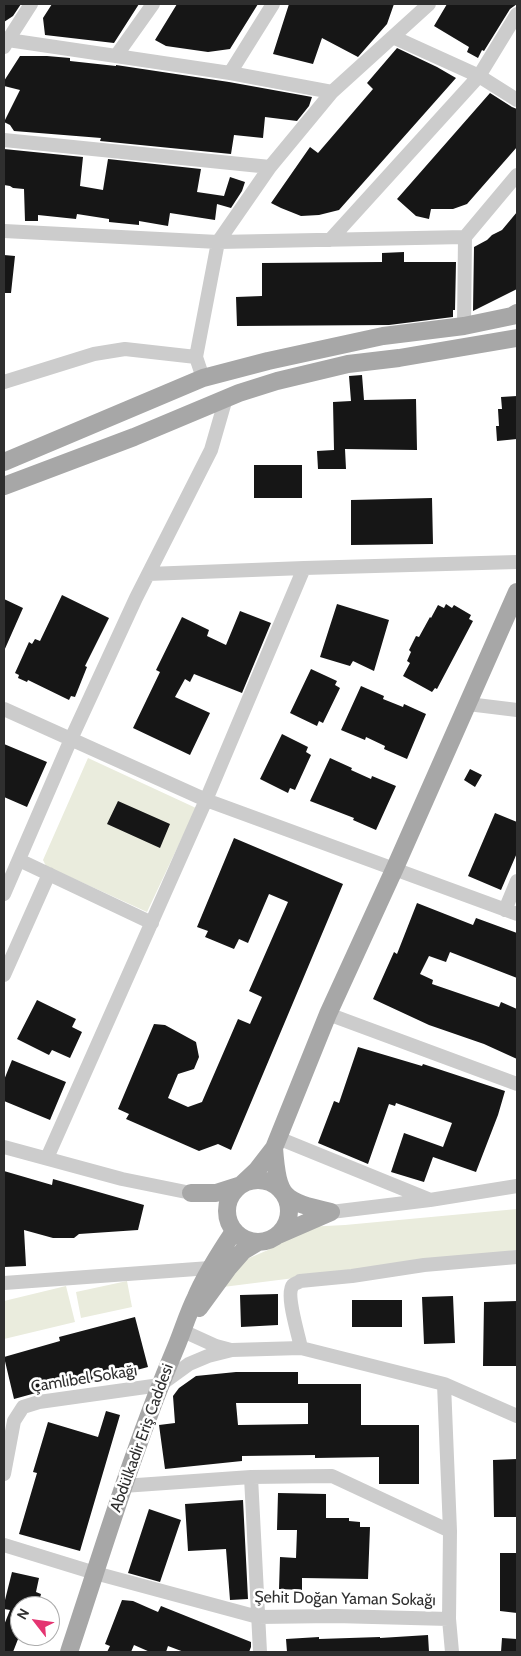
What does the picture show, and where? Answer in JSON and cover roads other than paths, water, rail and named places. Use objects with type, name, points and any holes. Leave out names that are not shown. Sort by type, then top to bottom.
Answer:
[{"type":"main road","points":[[4,462],[203,378],[268,361],[383,336],[464,326],[512,316],[517,313]]},
{"type":"main road","points":[[4,486],[134,437],[226,398],[277,381],[348,364],[399,358],[517,338]]},
{"type":"main road","points":[[231,1227],[227,1212],[228,1201],[233,1192],[257,1170],[276,1143],[328,1014],[517,592]]},
{"type":"main road","points":[[276,1143],[278,1181],[286,1196],[289,1207],[289,1217],[285,1227],[278,1235]]},
{"type":"main road","points":[[192,1193],[216,1193],[250,1180],[266,1181],[280,1188],[286,1196],[300,1205],[331,1212]]},
{"type":"main road","points":[[192,1193],[211,1201],[221,1208],[231,1227],[249,1241],[269,1240],[331,1212]]},
{"type":"main road","name":"Abdülkadir Eriş Caddesi","points":[[69,1652],[123,1486],[160,1385],[195,1298],[231,1227]]},
{"type":"main road","points":[[183,1331],[229,1267],[243,1251],[258,1242]]},
{"type":"street","points":[[30,4],[6,44],[116,56],[230,73],[332,92]]},
{"type":"street","points":[[116,56],[152,4]]},
{"type":"street","points":[[230,73],[273,4]]},
{"type":"street","points":[[203,378],[196,357],[218,242],[270,167],[332,92],[429,4]]},
{"type":"street","points":[[330,240],[479,76],[517,14]]},
{"type":"street","points":[[393,37],[479,76],[517,100]]},
{"type":"street","points":[[4,140],[270,167]]},
{"type":"street","points":[[464,326],[465,237],[517,175]]},
{"type":"street","points":[[4,232],[218,242],[465,237]]},
{"type":"street","points":[[4,382],[94,354],[125,349],[196,357]]},
{"type":"street","points":[[4,894],[71,739],[148,574],[211,450],[226,398]]},
{"type":"street","points":[[148,574],[517,562]]},
{"type":"street","points":[[47,1158],[206,800],[304,568]]},
{"type":"street","points":[[468,704],[517,710]]},
{"type":"street","points":[[4,709],[206,800],[511,912],[517,881]]},
{"type":"street","points":[[18,860],[152,923]]},
{"type":"street","points":[[4,975],[49,874]]},
{"type":"street","points":[[328,1014],[517,1084]]},
{"type":"street","points":[[276,1143],[430,1200]]},
{"type":"street","points":[[4,1147],[122,1178],[192,1193]]},
{"type":"street","points":[[331,1212],[430,1200],[517,1186]]},
{"type":"street","points":[[301,1348],[291,1305],[290,1292],[292,1286],[300,1282],[424,1265],[517,1257]]},
{"type":"street","points":[[4,1283],[210,1268]]},
{"type":"street","points":[[183,1331],[216,1346],[232,1350]]},
{"type":"street","points":[[160,1385],[188,1364],[208,1356],[232,1350],[301,1348],[444,1384],[517,1416]]},
{"type":"street","points":[[444,1384],[450,1531],[449,1619],[452,1652]]},
{"type":"street","name":"Çamlıbel Sokağı","points":[[4,1474],[14,1421],[23,1407],[39,1402],[160,1385]]},
{"type":"street","points":[[123,1486],[251,1478],[332,1476],[450,1531]]},
{"type":"street","points":[[251,1478],[260,1652]]},
{"type":"street","name":"Şehit Doğan Yaman Sokağı","points":[[4,1545],[95,1573],[258,1617],[336,1616],[449,1619]]}]
